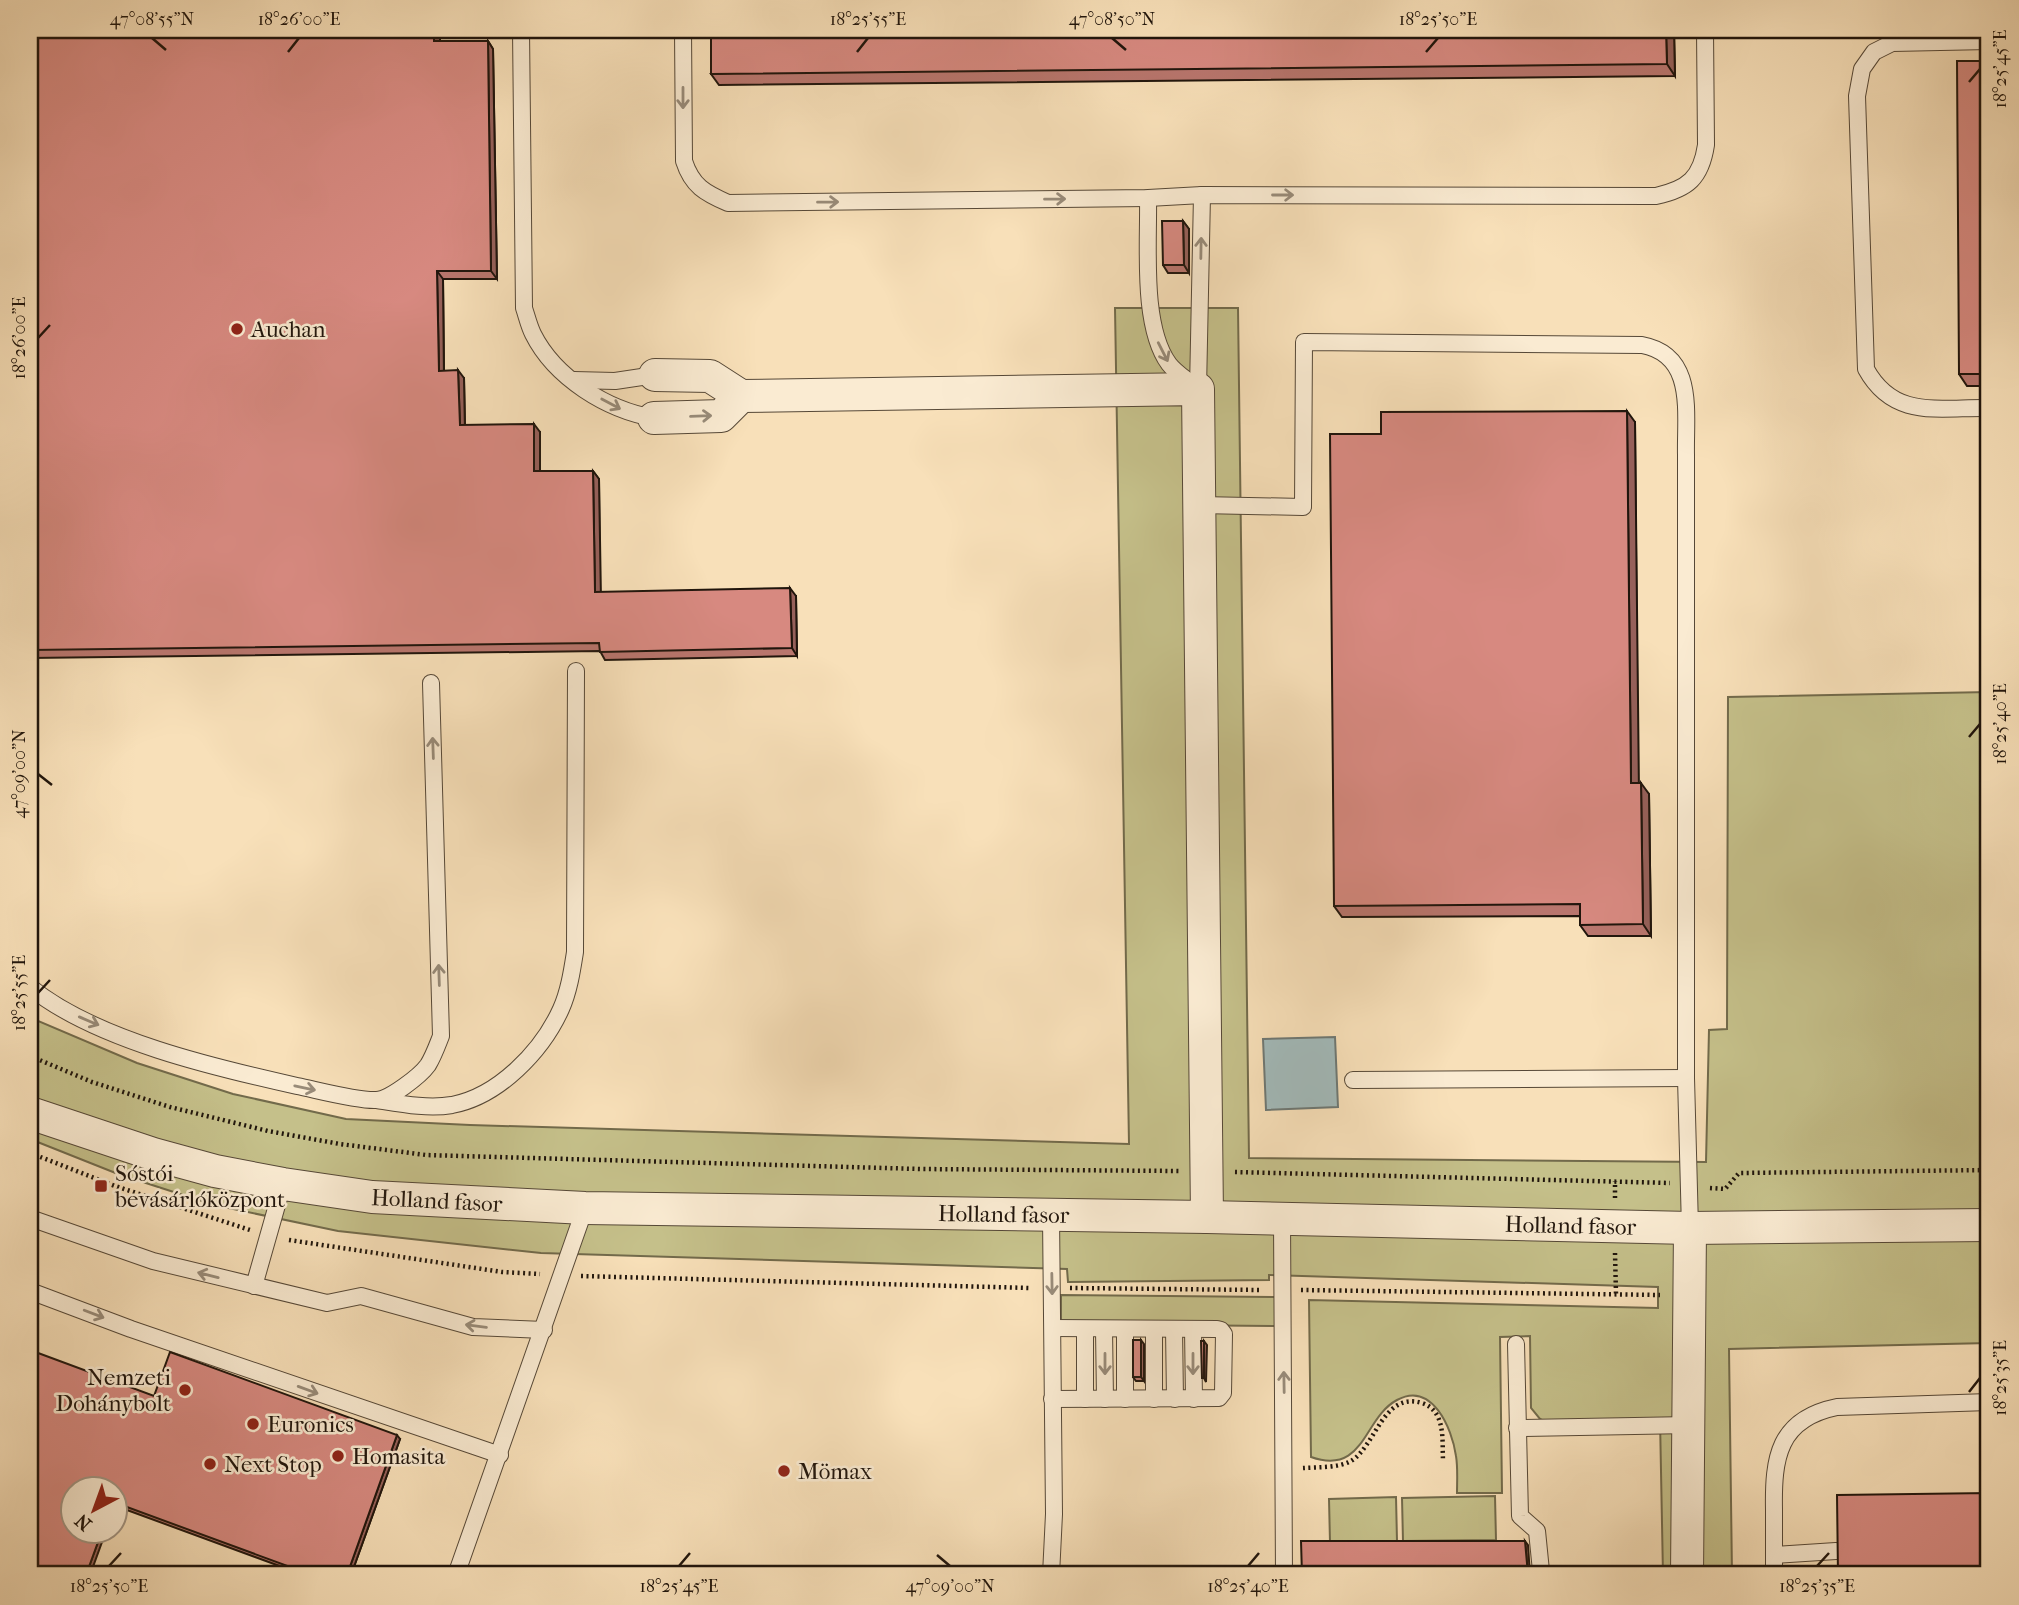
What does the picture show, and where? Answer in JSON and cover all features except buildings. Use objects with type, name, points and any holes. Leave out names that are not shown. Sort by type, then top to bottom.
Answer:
[{"type":"street","points":[[655,375],[710,376],[741,396],[1198,389],[1207,1217]]},
{"type":"street","points":[[654,418],[721,416],[741,396]]},
{"type":"street","name":"Holland fasor","points":[[30,1113],[153,1154],[215,1171],[372,1197],[585,1208],[1207,1217],[1690,1228],[1989,1225]]},
{"type":"street","points":[[1687,1575],[1690,1228]]},
{"type":"lane","points":[[521,30],[524,308],[531,332],[540,347],[572,380],[610,405],[632,414],[654,418]]},
{"type":"lane","points":[[683,30],[684,162],[689,177],[698,187],[728,203],[1202,195],[1656,196],[1688,185],[1697,174],[1704,158],[1705,30]]},
{"type":"lane","points":[[1989,41],[1892,43],[1874,52],[1862,69],[1857,96],[1866,369],[1875,386],[1891,399],[1910,407],[1989,408]]},
{"type":"lane","points":[[1198,389],[1202,195]]},
{"type":"lane","points":[[1148,198],[1153,330],[1170,366],[1198,389]]},
{"type":"lane","points":[[1200,505],[1303,507],[1304,342],[1642,345],[1653,348],[1675,363],[1684,386],[1686,455],[1686,1078],[1690,1228]]},
{"type":"lane","points":[[572,380],[615,381],[655,375]]},
{"type":"lane","points":[[30,987],[71,1013],[180,1056],[313,1090],[434,1107],[452,1105],[484,1093],[503,1081],[531,1054],[561,1009],[569,985],[575,952],[576,671]]},
{"type":"lane","points":[[377,1100],[392,1094],[426,1068],[441,1036],[431,683]]},
{"type":"lane","points":[[1353,1080],[1686,1078]]},
{"type":"lane","points":[[254,1286],[284,1184]]},
{"type":"lane","points":[[456,1575],[585,1208]]},
{"type":"lane","points":[[1051,1216],[1054,1514],[1051,1575]]},
{"type":"lane","points":[[30,1218],[153,1261],[327,1303],[361,1296],[473,1327],[544,1330]]},
{"type":"lane","points":[[1282,1219],[1284,1575]]},
{"type":"lane","points":[[30,1291],[315,1393],[500,1455]]},
{"type":"lane","points":[[1052,1399],[1219,1398],[1222,1396],[1224,1334],[1217,1329],[1053,1328]]},
{"type":"lane","points":[[1085,1329],[1085,1399]]},
{"type":"lane","points":[[1104,1329],[1105,1399]]},
{"type":"lane","points":[[1125,1329],[1125,1399]]},
{"type":"lane","points":[[1154,1329],[1154,1399]]},
{"type":"lane","points":[[1174,1329],[1175,1399]]},
{"type":"lane","points":[[1193,1329],[1194,1399]]},
{"type":"lane","points":[[1516,1344],[1520,1516],[1537,1531],[1541,1571]]},
{"type":"lane","points":[[1774,1575],[1773,1476],[1777,1455],[1795,1427],[1809,1416],[1837,1407],[1989,1402]]},
{"type":"lane","points":[[1517,1428],[1689,1425]]},
{"type":"lane","points":[[1774,1555],[1836,1551]]},
{"type":"path","points":[[30,1056],[92,1082],[170,1107],[292,1136],[426,1155],[920,1169],[1206,1171],[1689,1183],[1718,1190],[1725,1189],[1739,1173],[1989,1170]]},
{"type":"path","points":[[30,1153],[115,1186],[269,1236],[502,1272],[562,1276],[1053,1288],[1690,1296]]},
{"type":"path","points":[[1295,1469],[1350,1462],[1362,1451],[1394,1407],[1412,1402],[1433,1410],[1441,1423],[1443,1460]]},
{"type":"shaded area","points":[[1115,308],[1238,308],[1249,1158],[1706,1162],[1709,1030],[1727,1029],[1728,697],[1989,692],[1989,1343],[1729,1349],[1732,1575],[1663,1575],[1660,1419],[1548,1423],[1540,1419],[1531,1408],[1530,1336],[1500,1337],[1502,1493],[1457,1493],[1457,1461],[1450,1433],[1438,1410],[1420,1397],[1409,1396],[1386,1408],[1362,1442],[1342,1459],[1329,1461],[1311,1457],[1309,1300],[1658,1308],[1658,1287],[1269,1275],[1269,1280],[1068,1282],[1067,1269],[541,1253],[338,1231],[214,1205],[118,1174],[30,1139],[30,1014],[38,1021],[137,1063],[233,1094],[346,1119],[1129,1144]]},
{"type":"shaded area","points":[[1061,1295],[1276,1297],[1276,1326],[1061,1324]]},
{"type":"shaded area","points":[[1495,1496],[1496,1540],[1403,1541],[1402,1498]]},
{"type":"shaded area","points":[[1396,1497],[1397,1541],[1330,1542],[1329,1499]]},
{"type":"water","points":[[1335,1037],[1338,1107],[1266,1110],[1263,1039]]},
{"type":"place","name":"Auchan","points":[[237,329]]},
{"type":"place","name":"Sóstói bevásárlóközpont","points":[[101,1186]]},
{"type":"place","name":"Nemzeti Dohánybolt","points":[[185,1390]]},
{"type":"place","name":"Euronics","points":[[253,1424]]},
{"type":"place","name":"Homasita","points":[[338,1456]]},
{"type":"place","name":"Next Stop","points":[[210,1464]]},
{"type":"place","name":"Mömax","points":[[784,1471]]}]
